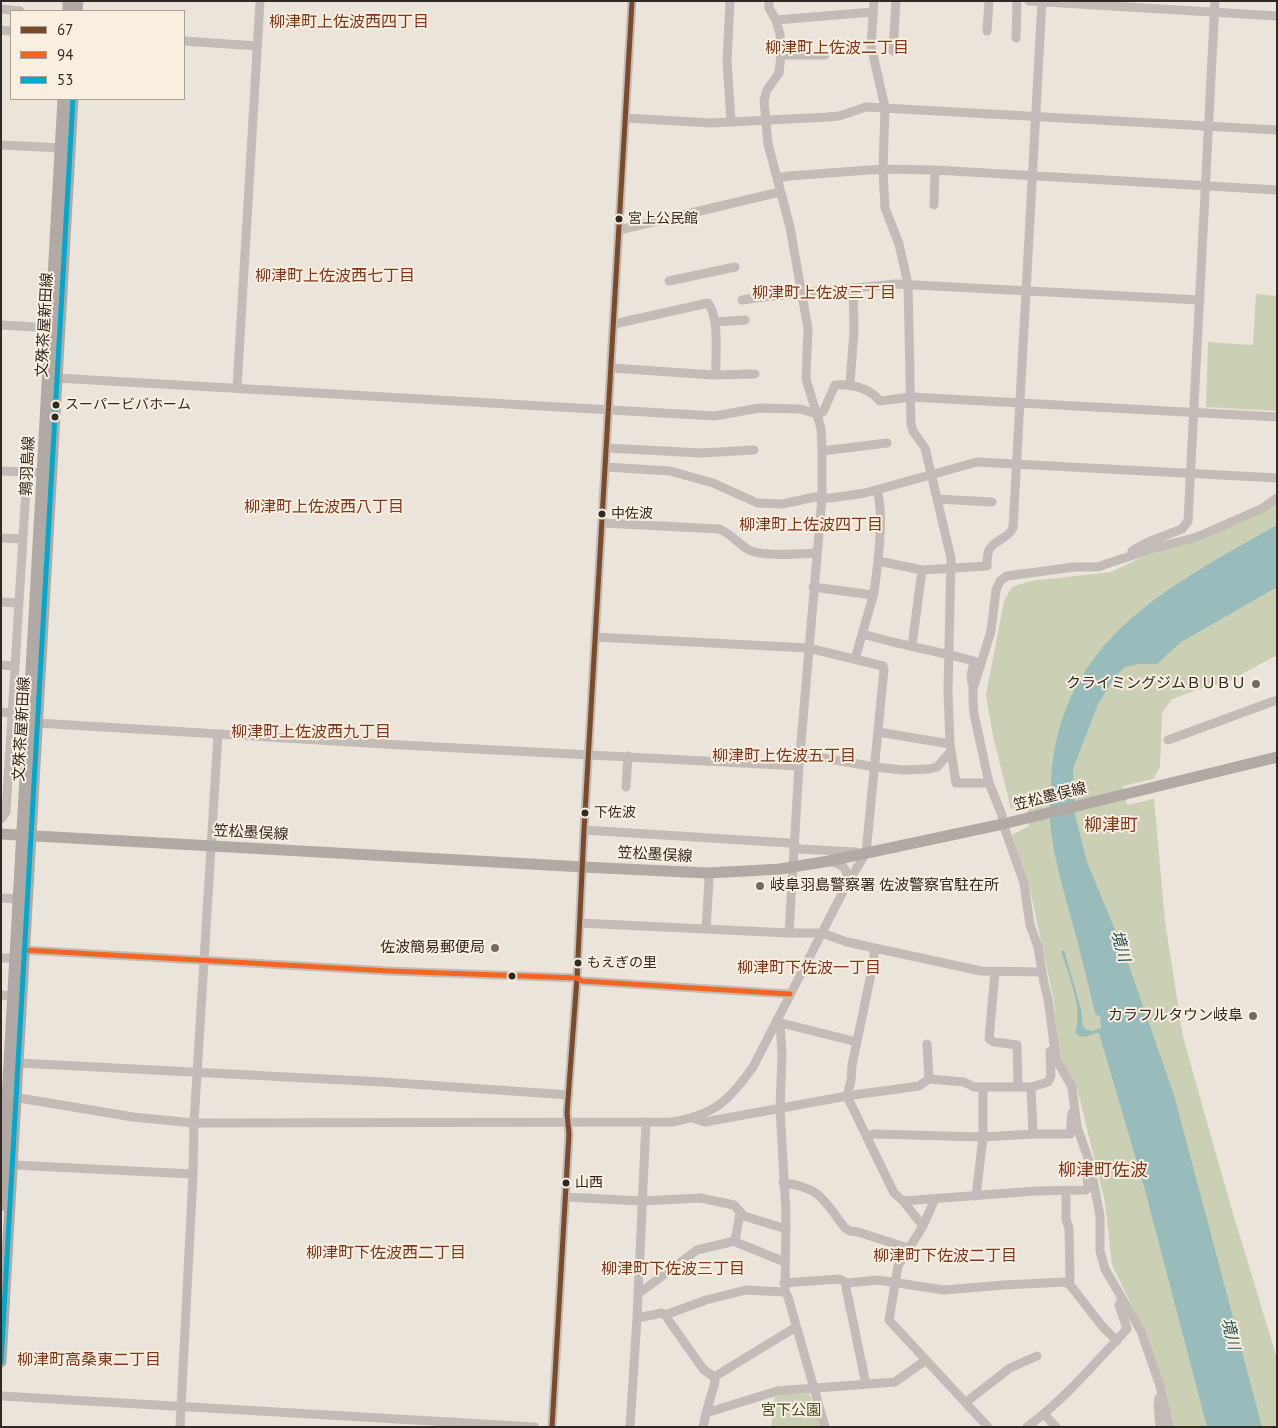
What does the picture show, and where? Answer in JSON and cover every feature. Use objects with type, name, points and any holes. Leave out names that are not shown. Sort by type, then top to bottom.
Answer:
[{"type":"main road","name":"鶉羽島線","points":[[26,836],[47,473],[50,328],[63,100]]},
{"type":"main road","name":"文殊茶屋新田線","points":[[1,1362],[3,1281],[13,1165],[9,1096],[19,1063],[24,950],[26,836],[37,723],[47,473],[57,378],[72,100]]},
{"type":"main road","name":"笠松墨俣線","points":[[1,834],[707,873],[793,867],[829,861],[1009,822],[1277,757]]},
{"type":"main road","points":[[1,1206],[9,1096],[7,995],[26,836]]},
{"type":"street","points":[[237,388],[260,1]]},
{"type":"street","points":[[552,1427],[569,1134],[569,1095],[632,1]]},
{"type":"street","points":[[730,1],[727,61],[732,121]]},
{"type":"street","points":[[768,1],[780,34],[781,55],[779,73],[767,90],[764,100],[765,120],[768,144],[790,227],[808,328],[806,379],[807,387],[818,414],[822,451],[822,498],[799,766],[789,934]]},
{"type":"street","points":[[874,1],[871,46],[885,107],[882,169],[885,208],[900,244],[908,284],[911,424],[913,431],[925,448],[952,567],[949,654],[951,748],[956,783],[989,783]]},
{"type":"street","points":[[893,50],[896,1]]},
{"type":"street","points":[[987,31],[989,1]]},
{"type":"street","points":[[1016,38],[1017,1]]},
{"type":"street","points":[[1029,1],[1277,16]]},
{"type":"street","points":[[1127,556],[1148,542],[1182,529],[1188,521],[1215,1]]},
{"type":"street","points":[[878,562],[922,570],[987,566],[991,547],[1011,531],[1020,404],[1042,2]]},
{"type":"street","points":[[776,20],[874,12]]},
{"type":"street","points":[[185,42],[258,46]]},
{"type":"street","points":[[781,55],[825,55]]},
{"type":"street","points":[[626,118],[712,123],[839,116],[866,107],[885,107],[1277,130]]},
{"type":"street","points":[[1,145],[61,148]]},
{"type":"street","points":[[777,178],[882,169],[934,170],[1277,190]]},
{"type":"street","points":[[934,170],[934,206]]},
{"type":"street","points":[[619,230],[780,192]]},
{"type":"street","points":[[669,281],[735,267]]},
{"type":"street","points":[[742,300],[908,284],[1200,300]]},
{"type":"street","points":[[850,384],[854,331],[853,288]]},
{"type":"street","points":[[614,324],[708,303],[715,322],[716,374]]},
{"type":"street","points":[[715,322],[745,320]]},
{"type":"street","points":[[1,325],[50,328]]},
{"type":"street","points":[[612,368],[716,374],[755,374]]},
{"type":"street","points":[[57,378],[715,416],[759,408],[800,409],[818,414],[823,412],[835,385],[850,384],[873,393],[880,401],[911,397],[1277,417]]},
{"type":"street","points":[[822,451],[887,443]]},
{"type":"street","points":[[607,448],[700,453],[754,450]]},
{"type":"street","points":[[606,467],[670,471],[713,483],[755,502],[782,504],[815,497],[822,498],[877,490],[931,473],[977,462],[1277,478]]},
{"type":"street","points":[[1,471],[47,473]]},
{"type":"street","points":[[1,820],[6,812],[5,766],[13,713],[26,489]]},
{"type":"street","points":[[855,658],[873,594],[878,562],[880,533],[877,490]]},
{"type":"street","points":[[973,690],[991,631],[996,590],[1000,581],[1007,576],[1074,567],[1098,566],[1197,537],[1263,508],[1277,498]]},
{"type":"street","points":[[937,499],[992,502]]},
{"type":"street","points":[[602,523],[719,529],[725,531],[752,551],[784,554],[817,553]]},
{"type":"street","points":[[1,538],[23,539]]},
{"type":"street","points":[[912,646],[922,570]]},
{"type":"street","points":[[813,587],[873,594]]},
{"type":"street","points":[[1,602],[19,603]]},
{"type":"street","points":[[863,634],[887,642],[949,654],[974,661],[971,676],[974,714],[989,783],[1002,815],[1009,822],[1024,883],[1030,925],[1038,946],[1048,999],[1056,1059],[1072,1087],[1078,1127],[1089,1161],[1100,1216],[1100,1251],[1105,1269],[1141,1331],[1162,1395],[1169,1427]]},
{"type":"street","points":[[9,1096],[141,1118],[194,1123],[672,1122],[692,1118],[714,1109],[736,1091],[753,1066],[778,1022],[790,994],[847,884],[866,853],[884,669],[882,666],[855,658],[808,648],[595,637]]},
{"type":"street","points":[[1,665],[15,666]]},
{"type":"street","points":[[1168,740],[1277,700]]},
{"type":"street","points":[[1,712],[13,713]]},
{"type":"street","points":[[37,723],[799,766]]},
{"type":"street","points":[[878,732],[951,748]]},
{"type":"street","points":[[180,1427],[194,1123],[218,734]]},
{"type":"street","points":[[800,754],[875,767],[929,769],[937,767],[951,748]]},
{"type":"street","points":[[626,787],[628,756]]},
{"type":"street","points":[[584,830],[780,843],[800,849],[866,853]]},
{"type":"street","points":[[829,861],[840,863],[845,869],[848,874],[847,884]]},
{"type":"street","points":[[706,929],[709,880],[707,873]]},
{"type":"street","points":[[1,898],[18,899]]},
{"type":"street","points":[[580,923],[789,934],[822,933],[874,949],[952,966],[995,972],[1042,972]]},
{"type":"street","points":[[874,949],[874,960],[847,1096],[894,1193],[923,1226]]},
{"type":"street","points":[[24,950],[389,971],[577,978],[582,981],[790,994]]},
{"type":"street","points":[[1,958],[12,958]]},
{"type":"street","points":[[995,972],[989,1039],[994,1042],[1016,1045],[1018,1087]]},
{"type":"street","points":[[778,1022],[857,1042]]},
{"type":"street","points":[[778,1022],[782,1054],[780,1109],[786,1229],[784,1288],[825,1427]]},
{"type":"street","points":[[692,1118],[705,1122],[847,1096],[920,1086],[929,1079],[964,1082],[974,1087],[1031,1087],[1048,1082],[1052,1076],[1050,1050],[1054,1042]]},
{"type":"street","points":[[927,1044],[929,1079]]},
{"type":"street","points":[[19,1063],[383,1082],[569,1095]]},
{"type":"street","points":[[976,1196],[983,1137],[983,1087]]},
{"type":"street","points":[[1031,1087],[1033,1134]]},
{"type":"street","points":[[867,1136],[874,1134],[983,1137],[1070,1134],[1073,1108],[1076,1106]]},
{"type":"street","points":[[630,1427],[646,1122]]},
{"type":"street","points":[[903,1202],[1086,1190],[1088,1186],[1086,1161],[1089,1161]]},
{"type":"street","points":[[13,1165],[193,1174]]},
{"type":"street","points":[[783,1183],[808,1188],[817,1192],[845,1228],[850,1231],[908,1248]]},
{"type":"street","points":[[1066,1192],[1066,1219],[1070,1228],[1069,1284]]},
{"type":"street","points":[[565,1196],[642,1201],[700,1198],[734,1205],[744,1216],[786,1229]]},
{"type":"street","points":[[935,1199],[923,1226],[898,1266],[889,1320],[988,1427]]},
{"type":"street","points":[[733,1241],[735,1240],[740,1212]]},
{"type":"street","points":[[638,1294],[697,1250],[733,1241],[785,1262]]},
{"type":"street","points":[[665,1316],[706,1300],[746,1290],[784,1288],[839,1279],[847,1283],[878,1280],[944,1290],[1065,1282],[1069,1284],[1102,1326],[1117,1341]]},
{"type":"street","points":[[847,1283],[846,1288],[866,1384]]},
{"type":"street","points":[[1027,1427],[1075,1386],[1127,1329],[1120,1305],[1122,1300]]},
{"type":"street","points":[[637,1318],[662,1314],[665,1316],[703,1369],[714,1377],[715,1382],[703,1427]]},
{"type":"street","points":[[714,1377],[796,1327]]},
{"type":"street","points":[[966,1402],[1010,1368],[1037,1356]]},
{"type":"street","points":[[706,1413],[777,1391],[895,1382],[926,1360]]},
{"type":"street","points":[[1160,1427],[1158,1399],[1162,1395]]},
{"type":"street","points":[[1,1396],[535,1427]]},
{"type":"street","points":[[1044,1414],[1056,1427]]},
{"type":"green space","points":[[1256,294],[1277,296],[1277,411],[1206,407],[1208,342],[1253,345]]},
{"type":"green space","points":[[1277,503],[1277,655],[1227,682],[1196,690],[1172,699],[1162,713],[1160,767],[1153,779],[1123,786],[1127,805],[1154,799],[1165,921],[1183,1037],[1231,1207],[1277,1358],[1277,1427],[1172,1427],[1148,1339],[1112,1265],[1105,1202],[1077,1088],[1058,1053],[1054,1001],[1028,881],[1012,835],[1029,826],[1028,808],[1011,809],[993,736],[986,695],[1004,601],[1012,587],[1031,581],[1111,572],[1138,559]]},
{"type":"green space","name":"宮下公園","points":[[809,1393],[821,1427],[771,1427],[775,1396]]},
{"type":"water","name":"境川","points":[[1277,525],[1277,587],[1181,642],[1157,664],[1139,664],[1125,667],[1115,677],[1098,704],[1073,769],[1075,815],[1087,862],[1125,954],[1174,1095],[1262,1427],[1207,1427],[1145,1190],[1099,1033],[1082,1037],[1075,1032],[1078,1016],[1077,1008],[1073,988],[1061,951],[1064,950],[1081,1009],[1083,1027],[1092,1031],[1101,1028],[1100,1016],[1096,1015],[1094,1009],[1056,861],[1050,822],[1051,780],[1059,731],[1075,689],[1098,654],[1126,623],[1160,596],[1197,571]]},
{"type":"transit line","name":"67","points":[[552,1427],[569,1134],[567,1113],[577,978],[632,1]]},
{"type":"transit line","name":"53","points":[[1,1362],[73,100]]},
{"type":"transit line","name":"94","points":[[24,950],[389,971],[577,978],[582,981],[790,994]]},
{"type":"place","name":"宮上公民館","points":[[619,219]]},
{"type":"place","name":"スーパービバホーム","points":[[56,405]]},
{"type":"place","name":"中佐波","points":[[602,514]]},
{"type":"place","name":"クライミングジムＢＵＢＵ","points":[[1256,684]]},
{"type":"place","name":"下佐波","points":[[585,813]]},
{"type":"place","name":"岐阜羽島警察署 佐波警察官駐在所","points":[[760,886]]},
{"type":"place","name":"佐波簡易郵便局","points":[[495,948]]},
{"type":"place","name":"もえぎの里","points":[[578,963]]},
{"type":"place","name":"カラフルタウン岐阜","points":[[1253,1016]]},
{"type":"place","name":"山西","points":[[566,1183]]},
{"type":"district","name":"柳津町上佐波西四丁目","points":[[349,22]]},
{"type":"district","name":"柳津町上佐波二丁目","points":[[837,48]]},
{"type":"district","name":"柳津町上佐波西七丁目","points":[[335,276]]},
{"type":"district","name":"柳津町上佐波三丁目","points":[[824,293]]},
{"type":"district","name":"柳津町上佐波西八丁目","points":[[324,507]]},
{"type":"district","name":"柳津町上佐波四丁目","points":[[811,525]]},
{"type":"district","name":"柳津町上佐波西九丁目","points":[[311,732]]},
{"type":"district","name":"柳津町上佐波五丁目","points":[[784,756]]},
{"type":"district","name":"柳津町","points":[[1111,826]]},
{"type":"district","name":"柳津町下佐波一丁目","points":[[809,968]]},
{"type":"district","name":"柳津町佐波","points":[[1103,1171]]},
{"type":"district","name":"柳津町下佐波西二丁目","points":[[386,1253]]},
{"type":"district","name":"柳津町下佐波二丁目","points":[[945,1256]]},
{"type":"district","name":"柳津町下佐波三丁目","points":[[673,1269]]},
{"type":"district","name":"柳津町高桑東二丁目","points":[[89,1360]]}]
